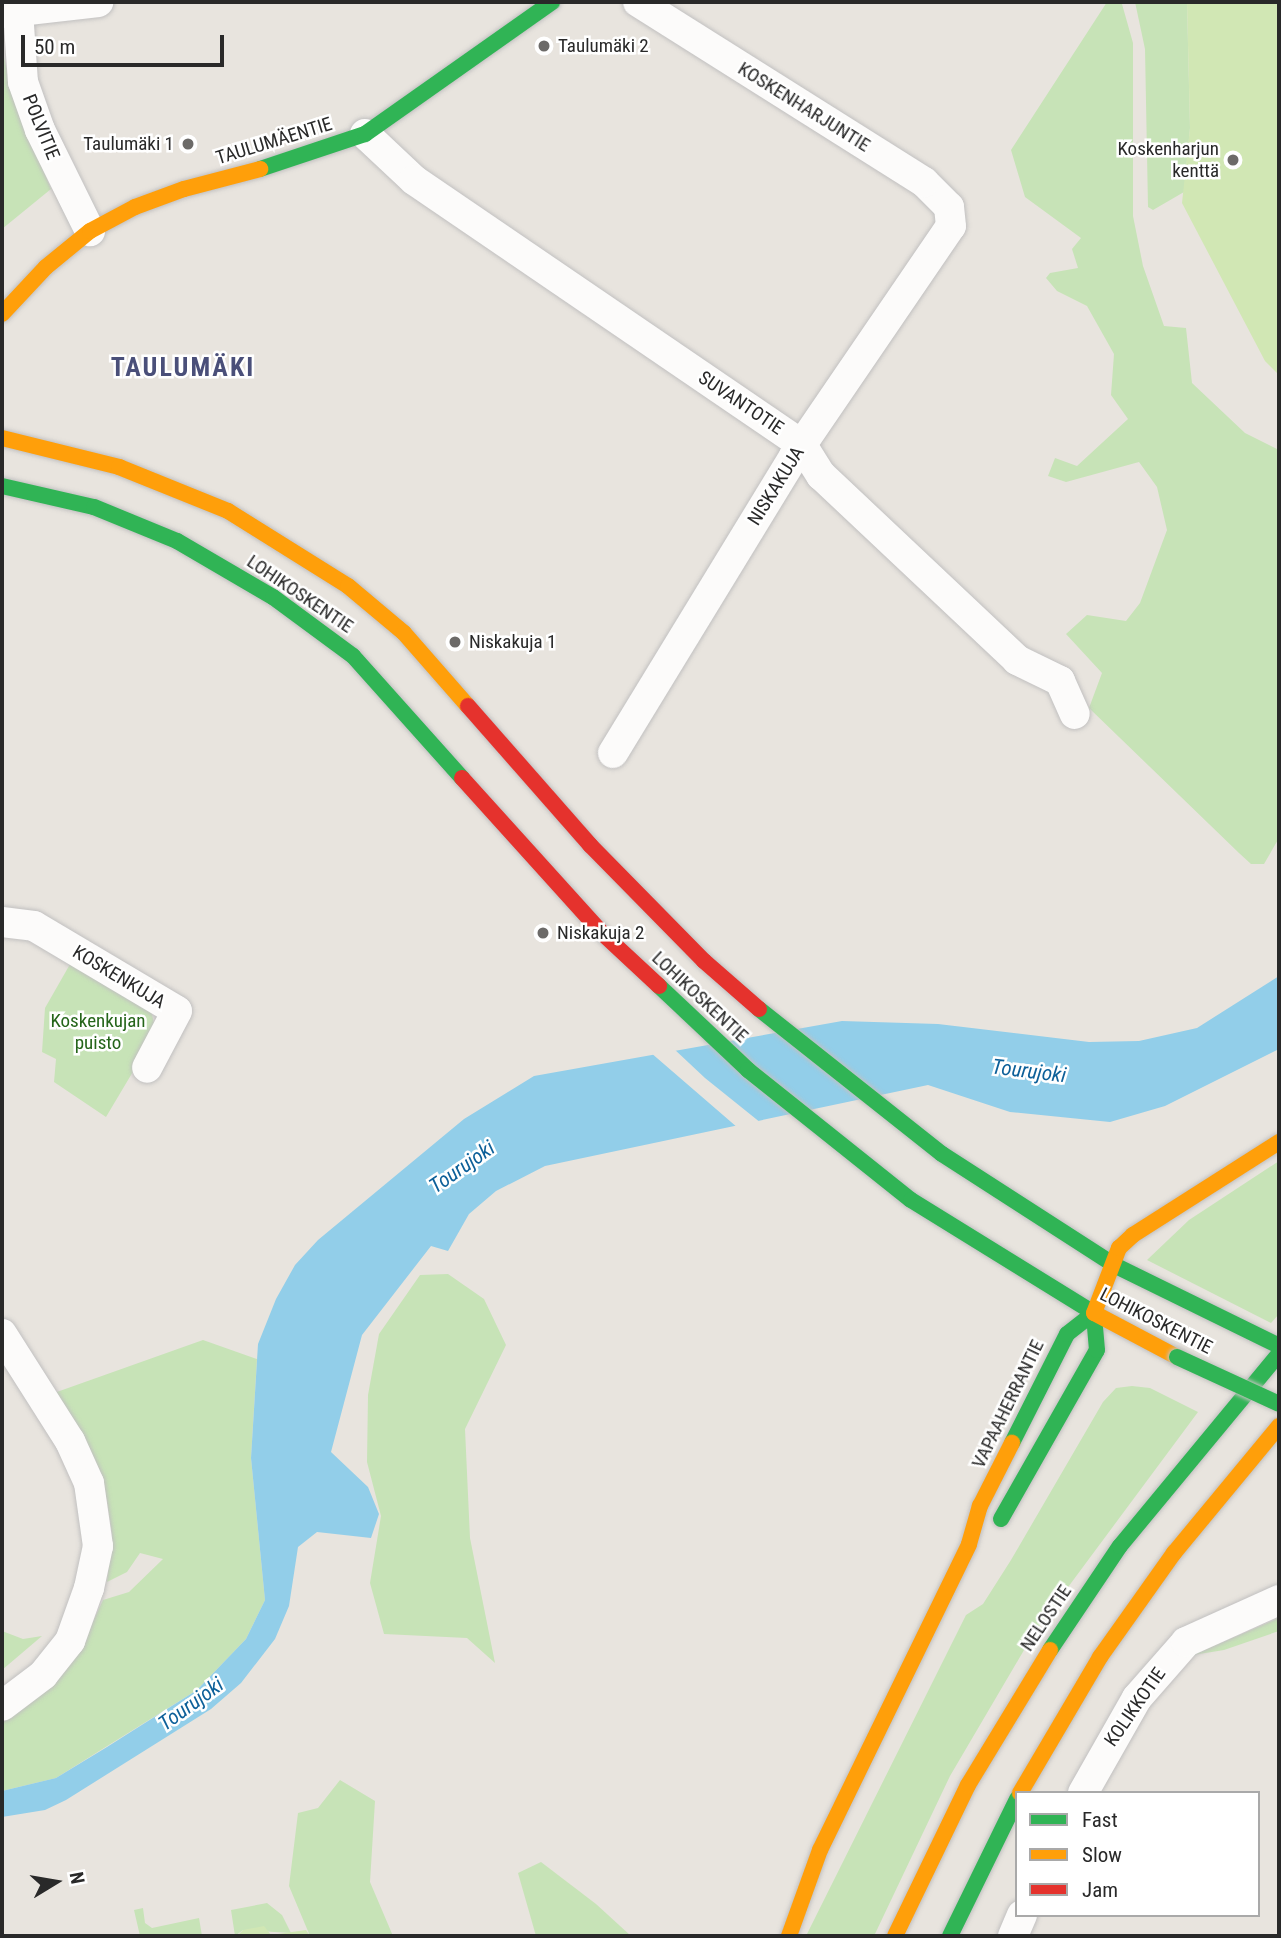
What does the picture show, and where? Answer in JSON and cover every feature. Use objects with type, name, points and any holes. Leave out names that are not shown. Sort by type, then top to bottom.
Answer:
[{"type":"main road","name":"TAULUMÄENTIE","points":[[5,337],[5,312],[46,267],[90,231],[135,207],[184,190],[285,163],[365,134],[552,2]]},
{"type":"main road","name":"LOHIKOSKENTIE","points":[[2,438],[118,467],[228,511],[348,586],[404,633],[590,845],[704,961],[810,1054],[942,1154],[1114,1265],[1279,1346]]},
{"type":"main road","name":"LOHIKOSKENTIE","points":[[2,486],[94,507],[177,541],[273,597],[353,656],[639,970],[748,1070],[864,1166],[961,1234],[1094,1313],[1177,1357],[1279,1404]]},
{"type":"main road","points":[[1094,1313],[1119,1248],[1133,1235],[1279,1142]]},
{"type":"main road","name":"VAPAAHERRANTIE","points":[[789,1936],[820,1850],[969,1544],[980,1506],[1067,1334],[1094,1313]]},
{"type":"main road","name":"VAPAAHERRANTIE","points":[[969,1544],[1001,1520],[1088,1370],[1097,1350],[1094,1313]]},
{"type":"main road","name":"NELOSTIE","points":[[895,1936],[968,1785],[1055,1642],[1128,1536],[1279,1354]]},
{"type":"main road","points":[[1021,1791],[1100,1657],[1174,1553],[1279,1426]]},
{"type":"main road","points":[[950,1936],[1015,1803]]},
{"type":"main road","name":"VAPAAHERRANTIE","points":[[778,1913],[820,1850]]},
{"type":"street","name":"POLVITIE","points":[[90,231],[40,130],[23,82],[10,12],[98,2]]},
{"type":"street","name":"KOSKENHARJUNTIE","points":[[638,2],[924,182],[949,207],[951,226]]},
{"type":"street","name":"SUVANTOTIE","points":[[365,134],[414,180],[803,445],[821,475],[1017,660],[1060,681],[1075,714]]},
{"type":"street","name":"NISKAKUJA","points":[[613,753],[803,445],[951,226]]},
{"type":"street","name":"KOSKENKUJA","points":[[2,922],[34,926],[177,1011],[147,1068]]},
{"type":"street","points":[[2,1334],[70,1441],[89,1483],[98,1546],[89,1588],[70,1641],[43,1675],[2,1706]]},
{"type":"street","name":"KOLIKKOTIE","points":[[1084,1791],[1137,1698],[1186,1642],[1279,1601]]},
{"type":"street","points":[[1013,1936],[1021,1917]]},
{"type":"green space","points":[[1107,2],[1122,4],[1133,43],[1133,216],[1143,266],[1164,326],[1186,328],[1192,383],[1245,433],[1279,450],[1279,838],[1264,864],[1251,864],[1089,708],[1102,673],[1066,634],[1087,615],[1126,621],[1140,603],[1167,530],[1157,487],[1139,462],[1066,482],[1048,476],[1055,458],[1077,466],[1128,419],[1111,395],[1114,354],[1087,306],[1057,291],[1046,278],[1050,273],[1078,268],[1072,249],[1081,238],[1025,197],[1011,150]]},
{"type":"green space","points":[[1135,2],[1187,2],[1190,128],[1184,192],[1153,210],[1148,207],[1145,49]]},
{"type":"green space","name":"Koskenharjun kenttä","points":[[1187,2],[1279,2],[1279,375],[1265,361],[1182,203],[1190,128]]},
{"type":"green space","points":[[2,48],[12,93],[51,189],[2,229]]},
{"type":"green space","name":"Koskenkujan puisto","points":[[73,959],[150,1005],[156,1033],[106,1117],[54,1082],[56,1059],[42,1052],[45,1008]]},
{"type":"green space","points":[[1279,1161],[1279,1314],[1271,1323],[1147,1260],[1189,1220]]},
{"type":"green space","points":[[448,1274],[484,1299],[506,1345],[465,1429],[470,1538],[495,1663],[467,1638],[384,1634],[370,1583],[381,1516],[367,1462],[368,1395],[379,1334],[420,1275]]},
{"type":"green space","points":[[203,1340],[257,1359],[251,1458],[265,1600],[246,1639],[197,1690],[56,1778],[2,1791],[2,1723],[54,1682],[77,1656],[103,1600],[129,1592],[163,1559],[140,1553],[127,1572],[107,1582],[112,1534],[107,1501],[97,1467],[54,1393]]},
{"type":"green space","points":[[1116,1388],[1150,1388],[1198,1412],[1034,1633],[950,1776],[874,1936],[806,1936],[966,1615],[983,1604],[1103,1402]]},
{"type":"green space","points":[[1279,1618],[1279,1631],[1224,1650],[1193,1655]]},
{"type":"green space","points":[[2,1631],[23,1639],[42,1636],[2,1670]]},
{"type":"green space","points":[[340,1780],[375,1801],[370,1882],[393,1936],[310,1936],[289,1886],[298,1813],[318,1808]]},
{"type":"green space","points":[[541,1862],[596,1904],[631,1936],[536,1936],[518,1873]]},
{"type":"green space","points":[[267,1903],[282,1915],[291,1933],[243,1930],[235,1936],[231,1910]]},
{"type":"green space","points":[[143,1908],[145,1923],[152,1928],[199,1918],[202,1936],[140,1936],[134,1910]]},
{"type":"green space","points":[[264,1926],[271,1935],[306,1930],[310,1936],[237,1936],[243,1930]]},
{"type":"water","name":"Tourujoki","points":[[1279,976],[1279,1049],[1165,1106],[1110,1122],[1010,1112],[928,1085],[545,1166],[496,1191],[469,1214],[448,1251],[431,1246],[362,1335],[331,1452],[368,1487],[379,1514],[371,1538],[317,1532],[298,1547],[289,1606],[275,1639],[241,1683],[211,1709],[66,1800],[45,1810],[2,1817],[2,1791],[56,1778],[107,1747],[197,1690],[246,1639],[265,1600],[251,1458],[258,1344],[276,1299],[295,1265],[318,1240],[464,1119],[534,1076],[842,1021],[938,1024],[1089,1042],[1139,1041],[1197,1028]]},
{"type":"pier","points":[[673,1048],[761,1123],[738,1128],[650,1052]]},
{"type":"traffic: fast","points":[[260,169],[365,134],[552,2]]},
{"type":"traffic: fast","points":[[2,486],[94,507],[177,541],[273,597],[353,656],[462,778]]},
{"type":"traffic: fast","points":[[659,986],[748,1070],[911,1200],[1094,1313]]},
{"type":"traffic: fast","points":[[759,1009],[942,1154],[1114,1265]]},
{"type":"traffic: fast","points":[[1114,1265],[1279,1346]]},
{"type":"traffic: fast","points":[[1001,1519],[1097,1350],[1094,1313]]},
{"type":"traffic: fast","points":[[1012,1443],[1067,1334],[1094,1313]]},
{"type":"traffic: fast","points":[[1050,1650],[1120,1546],[1279,1354]]},
{"type":"traffic: fast","points":[[1177,1357],[1279,1404]]},
{"type":"traffic: fast","points":[[950,1936],[1015,1803]]},
{"type":"traffic: slow","points":[[2,314],[46,267],[90,231],[135,207],[184,189],[260,169]]},
{"type":"traffic: slow","points":[[2,438],[119,467],[228,511],[348,586],[404,633],[468,706]]},
{"type":"traffic: slow","points":[[1094,1313],[1119,1248],[1133,1235],[1279,1142]]},
{"type":"traffic: slow","points":[[1094,1313],[1177,1357]]},
{"type":"traffic: slow","points":[[1021,1791],[1100,1657],[1174,1553],[1279,1426]]},
{"type":"traffic: slow","points":[[789,1936],[820,1850],[969,1544],[980,1506],[1012,1443]]},
{"type":"traffic: slow","points":[[895,1936],[968,1785],[1050,1650]]},
{"type":"traffic: jam","points":[[468,706],[590,845],[704,961],[759,1009]]},
{"type":"traffic: jam","points":[[462,778],[602,933],[659,986]]},
{"type":"place","name":"Taulumäki 2","points":[[544,46]]},
{"type":"place","name":"Taulumäki 1","points":[[188,144]]},
{"type":"place","name":"Koskenharjun kenttä","points":[[1233,160]]},
{"type":"place","name":"Niskakuja 1","points":[[455,642]]},
{"type":"place","name":"Niskakuja 2","points":[[543,933]]},
{"type":"district","name":"TAULUMÄKI","points":[[183,368]]}]
